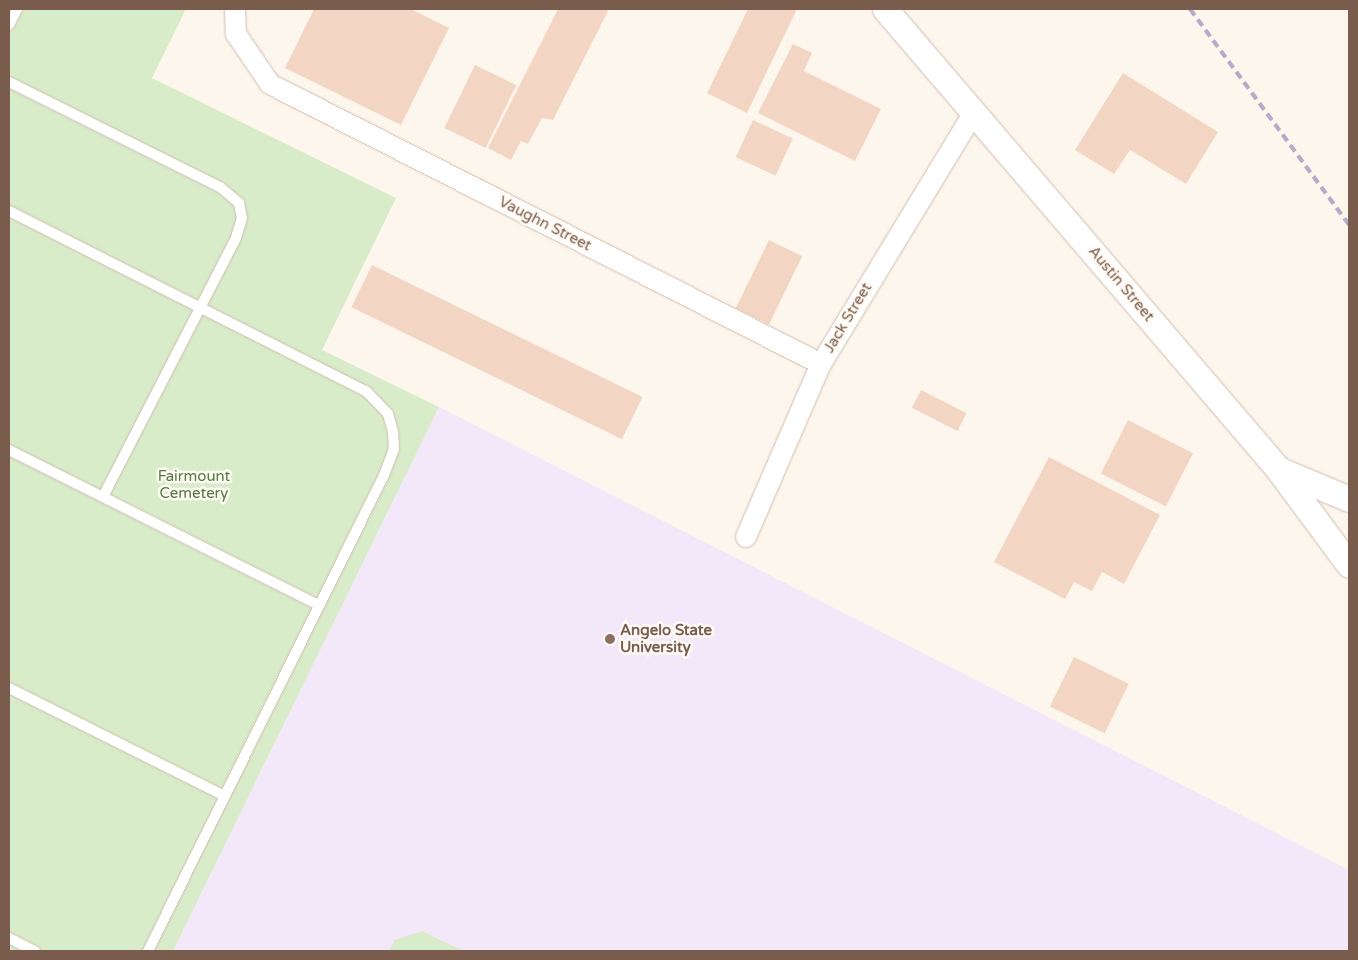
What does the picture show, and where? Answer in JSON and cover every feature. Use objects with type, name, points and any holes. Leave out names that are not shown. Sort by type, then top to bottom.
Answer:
[{"type":"street","name":"Vaughn Street","points":[[235,9],[236,34],[270,84],[821,364]]},
{"type":"street","name":"Austin Street","points":[[885,9],[1278,468],[1349,565]]},
{"type":"street","name":"Jack Street","points":[[746,537],[821,364],[974,112]]},
{"type":"street","points":[[1278,468],[1349,498]]},
{"type":"lane","points":[[9,25],[17,9]]},
{"type":"lane","points":[[9,82],[220,187],[239,202],[242,218],[236,238],[103,497]]},
{"type":"lane","points":[[9,211],[366,391],[388,414],[394,431],[394,449],[148,951]]},
{"type":"lane","points":[[9,450],[319,605]]},
{"type":"lane","points":[[9,688],[224,796]]},
{"type":"lane","points":[[9,938],[35,951]]},
{"type":"shaded area","name":"Angelo State University","points":[[439,407],[1349,870],[1349,951],[173,951]]},
{"type":"green space","name":"Fairmount Cemetery","points":[[9,9],[186,9],[152,78],[396,198],[322,350],[439,407],[173,951],[9,951]]},
{"type":"green space","points":[[422,931],[463,951],[389,951],[395,940]]},
{"type":"building","points":[[314,9],[411,9],[449,28],[401,125],[285,68]]},
{"type":"building","points":[[558,9],[609,9],[553,120],[542,118],[528,144],[521,141],[511,160],[488,148]]},
{"type":"building","points":[[748,9],[797,9],[747,113],[707,93]]},
{"type":"building","points":[[793,44],[812,53],[804,71],[881,109],[855,161],[758,113]]},
{"type":"building","points":[[475,65],[516,85],[486,148],[444,128]]},
{"type":"building","points":[[1123,73],[1218,132],[1186,184],[1130,150],[1114,174],[1075,150]]},
{"type":"building","points":[[753,120],[793,139],[776,176],[736,157]]},
{"type":"building","points":[[769,240],[802,256],[769,325],[736,308]]},
{"type":"building","points":[[372,265],[643,397],[622,439],[351,307]]},
{"type":"building","points":[[921,390],[966,413],[957,431],[912,408]]},
{"type":"building","points":[[1128,420],[1193,453],[1166,507],[1101,473]]},
{"type":"building","points":[[1049,457],[1160,515],[1124,584],[1102,572],[1092,591],[1074,582],[1065,599],[994,562]]},
{"type":"building","points":[[1074,657],[1129,684],[1105,733],[1050,706]]},
{"type":"railway","points":[[1190,9],[1349,225]]},
{"type":"place","name":"Angelo State University","points":[[610,639]]}]
